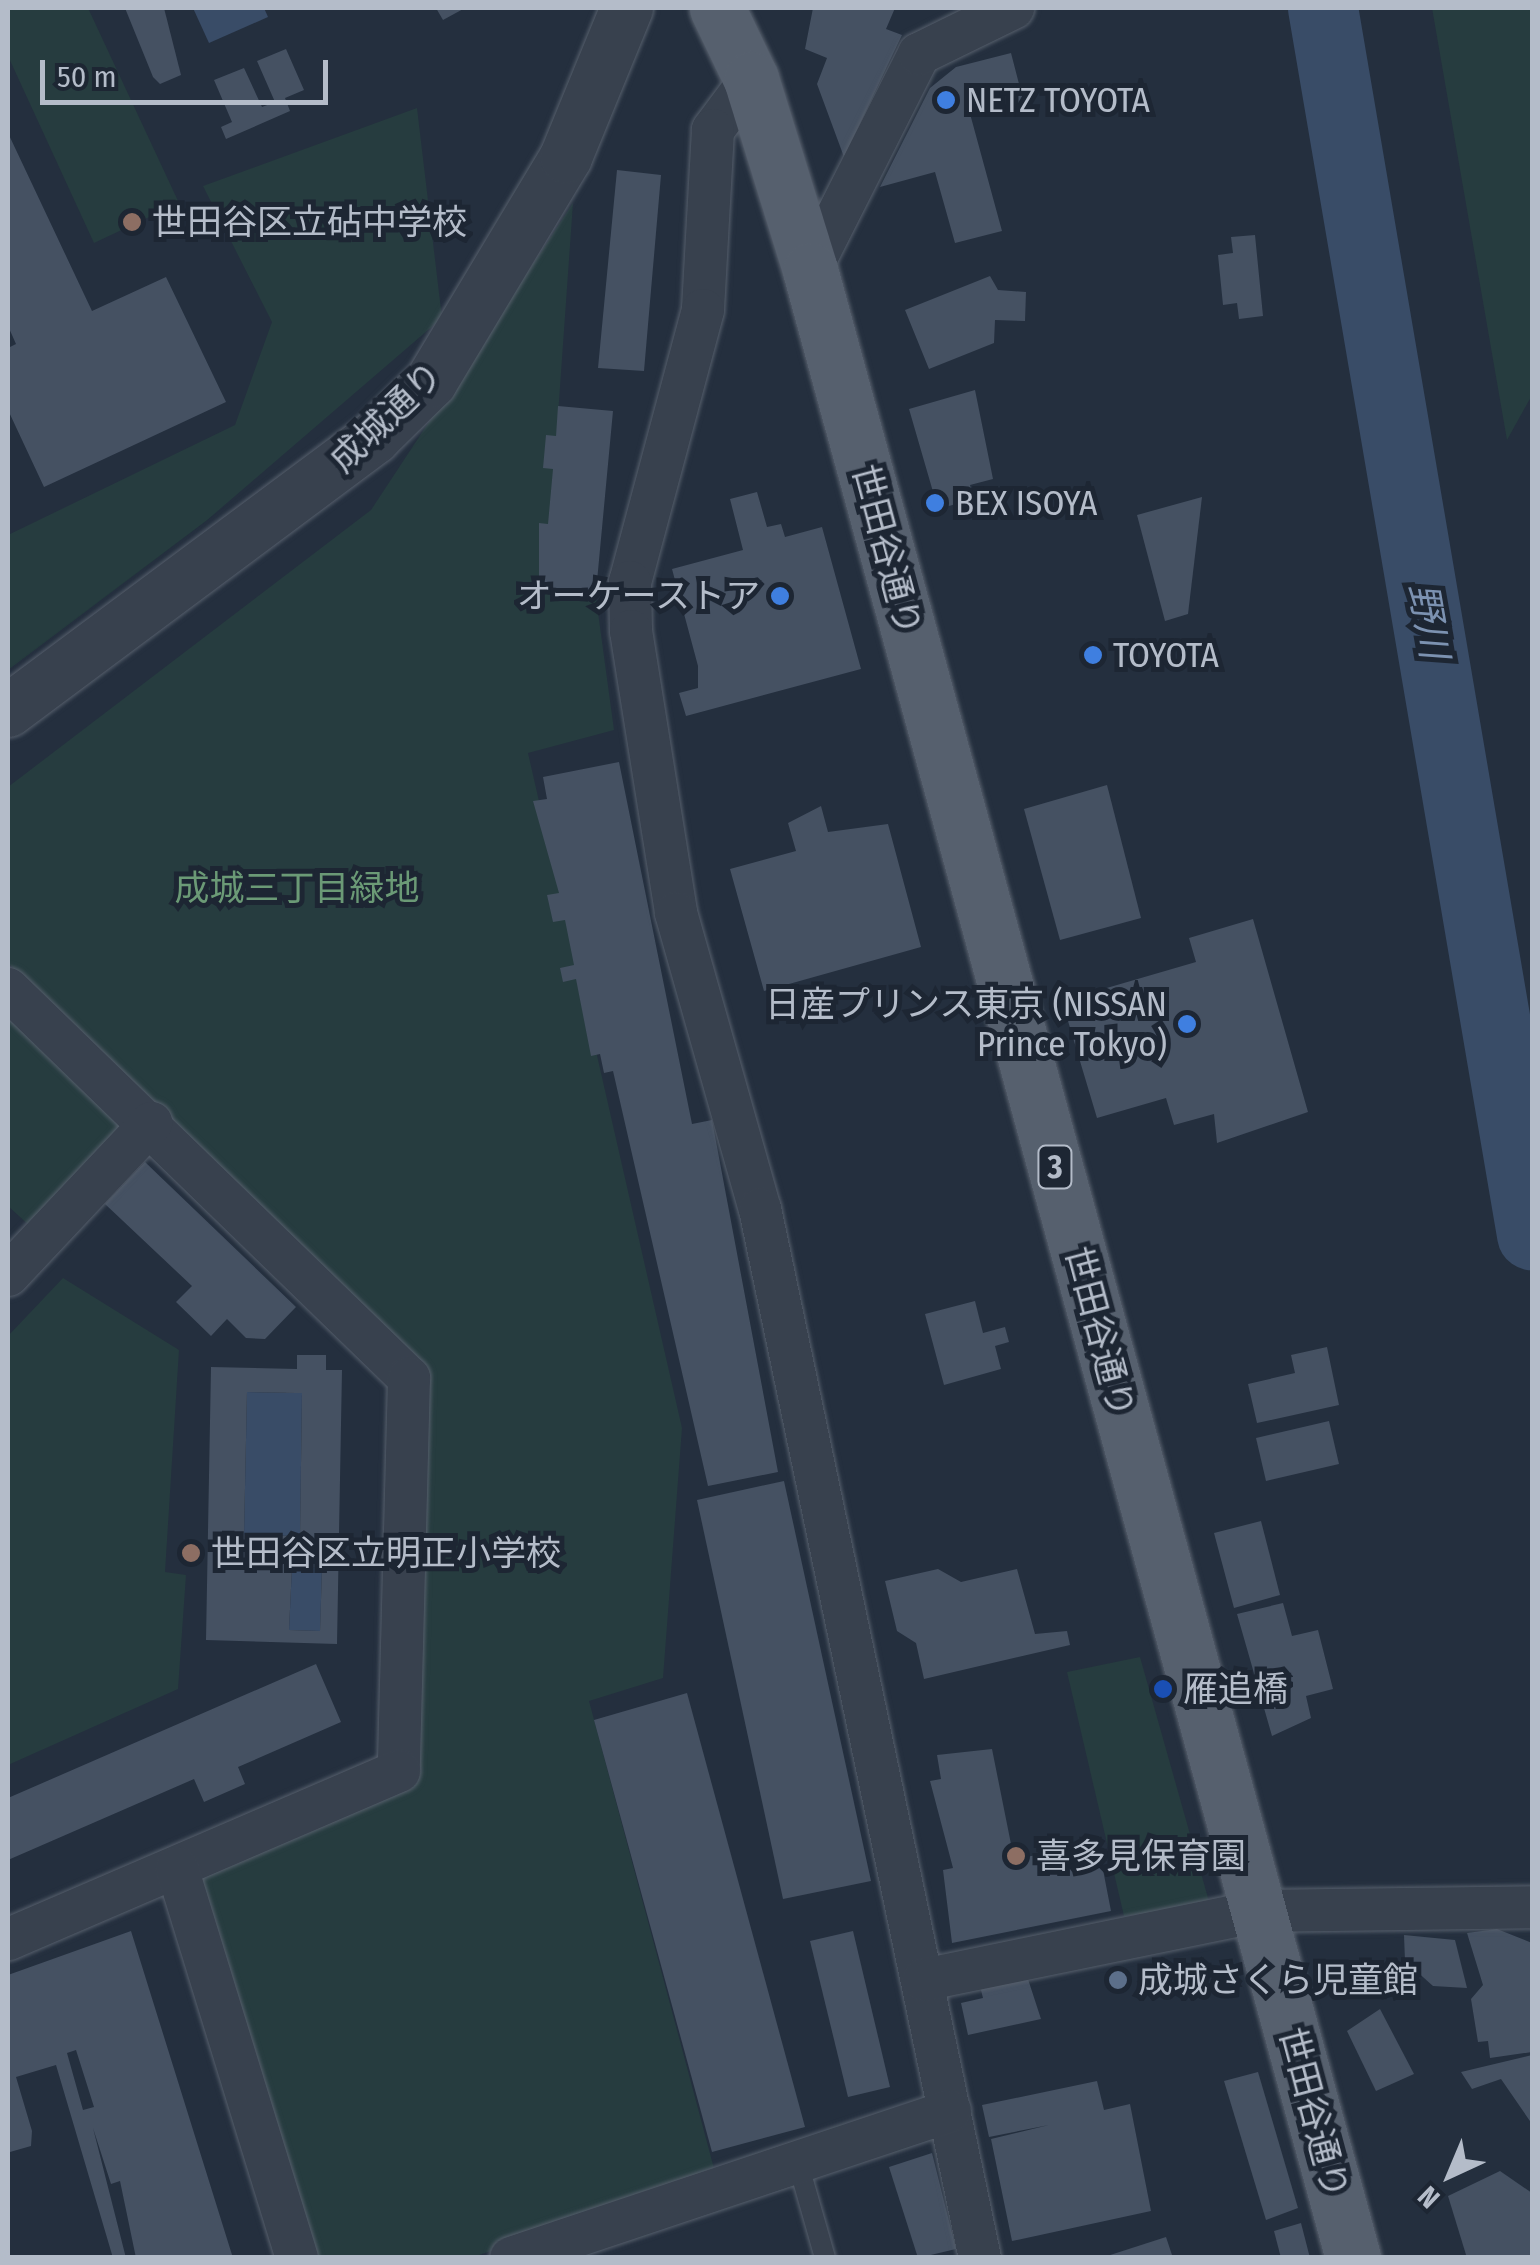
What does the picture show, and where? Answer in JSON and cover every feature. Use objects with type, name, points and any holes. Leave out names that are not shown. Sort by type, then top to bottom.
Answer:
[{"type":"main road","name":"世田谷通り","points":[[717,8],[750,79],[810,270],[1354,2258]]},
{"type":"street","name":"成城通り","points":[[8,711],[374,438],[431,382],[566,157],[627,8]]},
{"type":"street","points":[[810,270],[919,54],[1013,8]]},
{"type":"street","points":[[750,79],[713,130],[703,310],[630,582],[631,631],[676,913],[760,1209],[980,2258]]},
{"type":"street","points":[[8,989],[151,1123],[409,1378],[399,1771],[8,1939]]},
{"type":"street","points":[[8,1275],[151,1123]]},
{"type":"street","points":[[177,1868],[298,2258]]},
{"type":"street","points":[[923,1980],[1260,1912],[1532,1907]]},
{"type":"street","points":[[511,2258],[554,2250],[950,2111]]},
{"type":"lane","points":[[798,2163],[825,2258]]},
{"type":"green space","points":[[8,8],[88,8],[179,203],[94,243],[8,56]]},
{"type":"green space","points":[[1432,8],[1532,8],[1532,395],[1507,440]]},
{"type":"green space","points":[[417,108],[442,318],[206,521],[8,670],[8,535],[235,425],[272,322],[203,186]]},
{"type":"green space","name":"成城三丁目緑地","points":[[573,203],[547,571],[594,583],[614,730],[528,753],[682,1428],[663,1678],[589,1701],[716,2176],[473,2257],[317,2257],[195,1880],[408,1783],[424,1368],[8,963],[8,787],[371,510]]},
{"type":"green space","points":[[8,989],[151,1123],[43,1238],[8,1206]]},
{"type":"green space","points":[[63,1278],[179,1350],[165,1572],[186,1575],[178,1689],[8,1765],[8,1336]]},
{"type":"green space","points":[[1140,1657],[1210,1905],[1124,1916],[1067,1672]]},
{"type":"water","points":[[193,8],[264,8],[268,17],[209,43]]},
{"type":"water","points":[[247,1392],[302,1393],[300,1536],[244,1535]]},
{"type":"water","points":[[292,1567],[322,1568],[320,1631],[289,1630]]},
{"type":"building","points":[[125,8],[164,8],[181,75],[160,84],[153,77]]},
{"type":"building","points":[[436,8],[465,8],[443,20]]},
{"type":"building","points":[[813,8],[895,8],[886,29],[902,35],[844,157],[817,84],[827,58],[805,49]]},
{"type":"building","points":[[286,49],[304,90],[285,98],[290,111],[226,139],[221,127],[232,122],[214,80],[244,68],[262,107],[275,102],[257,61]]},
{"type":"building","points":[[1011,53],[1026,111],[969,110],[1002,231],[955,243],[935,172],[880,187],[930,88],[956,67]]},
{"type":"building","points":[[8,133],[92,311],[166,277],[226,402],[44,487],[8,410],[8,348],[16,344],[8,326]]},
{"type":"building","points":[[617,170],[661,175],[644,371],[598,368]]},
{"type":"building","points":[[1255,235],[1263,316],[1239,319],[1237,303],[1223,305],[1218,255],[1233,253],[1231,237]]},
{"type":"building","points":[[990,276],[998,290],[1026,292],[1025,321],[995,320],[994,343],[929,369],[905,310]]},
{"type":"building","points":[[975,390],[993,479],[970,485],[974,499],[938,509],[909,409]]},
{"type":"building","points":[[558,406],[613,411],[596,592],[539,587],[539,523],[548,524],[553,469],[543,468],[546,435],[556,436]]},
{"type":"building","points":[[757,492],[767,527],[781,524],[785,537],[822,527],[861,669],[686,716],[679,693],[698,688],[698,666],[672,569],[743,550],[730,499]]},
{"type":"building","points":[[1202,497],[1188,614],[1165,621],[1137,515]]},
{"type":"building","points":[[619,762],[692,1124],[712,1120],[778,1472],[708,1486],[613,1071],[604,1073],[600,1054],[591,1056],[576,979],[563,982],[560,968],[574,965],[565,920],[553,922],[547,895],[559,893],[533,801],[547,799],[543,777]]},
{"type":"building","points":[[1107,785],[1141,918],[1060,940],[1024,809]]},
{"type":"building","points":[[821,806],[828,832],[888,824],[921,947],[764,991],[730,869],[796,851],[788,823]]},
{"type":"building","points":[[1253,919],[1308,1112],[1217,1143],[1214,1114],[1174,1125],[1166,1098],[1097,1118],[1062,1001],[1196,962],[1189,938]]},
{"type":"building","points":[[145,1162],[296,1307],[265,1339],[246,1338],[227,1319],[211,1336],[176,1302],[192,1286],[105,1204]]},
{"type":"building","points":[[975,1301],[983,1333],[1005,1327],[1009,1342],[995,1346],[1001,1369],[944,1385],[925,1314]]},
{"type":"building","points":[[1327,1347],[1339,1405],[1257,1423],[1248,1384],[1295,1373],[1291,1355]]},
{"type":"building","points":[[297,1355],[326,1355],[326,1370],[342,1370],[337,1644],[206,1640],[211,1367],[297,1369]],"holes":[[[247,1392],[302,1393],[300,1536],[244,1535]],[[292,1567],[322,1568],[320,1631],[289,1630]]]},
{"type":"building","points":[[1329,1421],[1339,1464],[1266,1481],[1256,1438]]},
{"type":"building","points":[[784,1481],[871,1881],[783,1899],[697,1500]]},
{"type":"building","points":[[1261,1521],[1280,1595],[1234,1608],[1214,1533]]},
{"type":"building","points":[[938,1569],[961,1582],[1017,1569],[1035,1634],[1067,1631],[1070,1645],[924,1679],[916,1643],[897,1631],[885,1581]]},
{"type":"building","points":[[1283,1603],[1292,1636],[1318,1630],[1333,1689],[1306,1696],[1311,1718],[1272,1736],[1237,1614]]},
{"type":"building","points":[[316,1664],[341,1722],[238,1767],[245,1784],[204,1802],[194,1779],[8,1860],[8,1798]]},
{"type":"building","points":[[687,1693],[805,2127],[712,2152],[594,1720]]},
{"type":"building","points":[[992,1749],[1014,1859],[1098,1844],[1111,1911],[952,1943],[943,1870],[953,1868],[930,1781],[941,1779],[937,1755]]},
{"type":"building","points":[[1497,1929],[1532,1943],[1532,2052],[1490,2058],[1488,2041],[1478,2042],[1471,1999],[1483,1985],[1467,1933]]},
{"type":"building","points":[[131,1931],[233,2258],[136,2258],[120,2181],[111,2184],[93,2128],[126,2258],[113,2258],[56,2065],[16,2077],[32,2131],[31,2146],[10,2152],[8,1975]],"holes":[[[76,2050],[94,2107],[83,2110],[67,2053]]]},
{"type":"building","points":[[853,1931],[890,2087],[848,2097],[810,1941]]},
{"type":"building","points":[[1404,1935],[1455,1940],[1467,1988],[1433,1986],[1405,1961]]},
{"type":"building","points":[[1027,1976],[1041,2019],[968,2035],[961,2003],[983,1998],[980,1986]]},
{"type":"building","points":[[1380,2009],[1414,2074],[1376,2091],[1347,2031]]},
{"type":"building","points":[[1532,2055],[1532,2124],[1501,2079],[1472,2089],[1461,2072]]},
{"type":"building","points":[[1258,2072],[1298,2208],[1266,2220],[1224,2081]]},
{"type":"building","points":[[1097,2081],[1104,2110],[1130,2104],[1151,2211],[1012,2241],[991,2139],[1049,2125],[989,2137],[982,2105]]},
{"type":"building","points":[[932,2153],[956,2249],[918,2258],[889,2167]]},
{"type":"building","points":[[1500,2171],[1532,2193],[1532,2258],[1467,2258],[1448,2196]]},
{"type":"building","points":[[1301,2223],[1310,2258],[1281,2258],[1274,2231]]},
{"type":"building","points":[[1166,2237],[1173,2258],[1104,2258],[1104,2257]]},
{"type":"waterway","name":"野川","points":[[1323,8],[1532,1235]]},
{"type":"place","name":"NETZ TOYOTA","points":[[946,100]]},
{"type":"place","name":"世田谷区立砧中学校","points":[[132,222]]},
{"type":"place","name":"BEX ISOYA","points":[[935,503]]},
{"type":"place","name":"オーケーストア","points":[[780,596]]},
{"type":"place","name":"TOYOTA","points":[[1093,655]]},
{"type":"place","name":"日産プリンス東京 (NISSAN Prince Tokyo)","points":[[1187,1024]]},
{"type":"place","name":"世田谷区立明正小学校","points":[[191,1553]]},
{"type":"place","name":"雁追橋","points":[[1163,1689]]},
{"type":"place","name":"喜多見保育園","points":[[1016,1856]]},
{"type":"place","name":"成城さくら児童館","points":[[1118,1980]]}]
